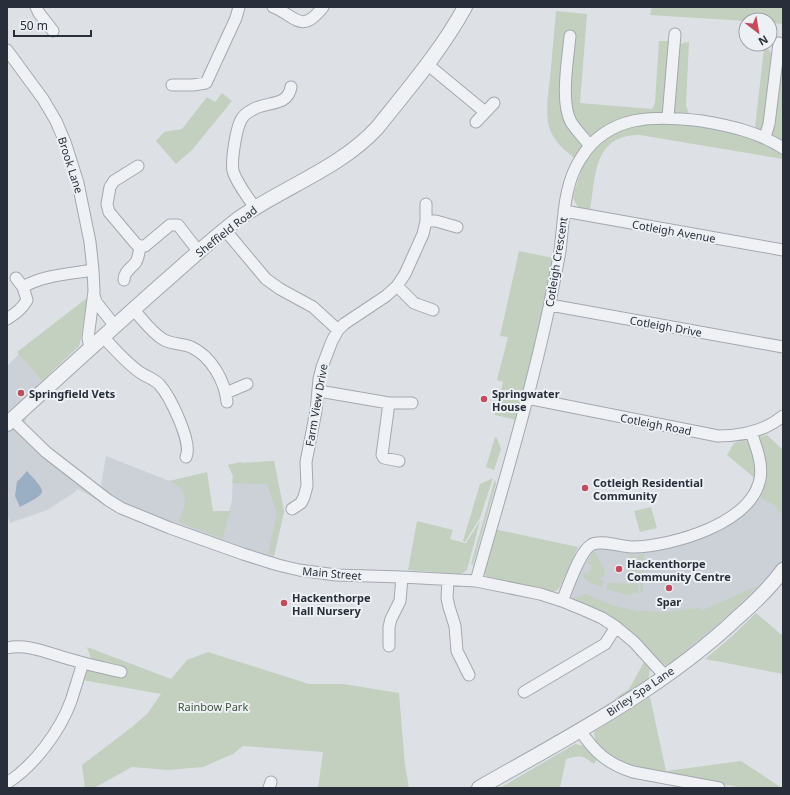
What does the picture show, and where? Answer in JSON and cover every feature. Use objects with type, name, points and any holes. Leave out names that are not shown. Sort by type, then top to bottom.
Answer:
[{"type":"street","points":[[36,7],[43,19],[54,31]]},
{"type":"street","points":[[172,85],[193,85],[206,83],[236,18],[239,7]]},
{"type":"street","points":[[273,7],[297,21],[302,22],[313,18],[323,7]]},
{"type":"street","name":"Sheffield Road","points":[[9,422],[133,309],[225,230],[255,208],[316,173],[364,142],[377,128],[427,64],[447,37],[465,7]]},
{"type":"street","points":[[668,117],[675,34]]},
{"type":"street","points":[[570,36],[566,88],[567,110],[571,121],[590,146]]},
{"type":"street","name":"Brook Lane","points":[[7,50],[44,99],[56,121],[65,142],[78,183],[85,212],[93,270],[94,295],[88,338],[90,348]]},
{"type":"street","points":[[765,138],[769,124],[777,52]]},
{"type":"street","points":[[427,64],[485,112]]},
{"type":"street","points":[[255,208],[233,171],[233,153],[241,120],[253,109],[286,99],[290,93],[290,87]]},
{"type":"street","points":[[476,122],[494,103]]},
{"type":"street","name":"Cotleigh Crescent","points":[[476,582],[527,398],[550,305],[560,252],[564,211],[573,174],[581,158],[590,146],[608,131],[622,124],[636,120],[668,117],[728,125],[765,138],[783,148]]},
{"type":"street","points":[[138,166],[114,181],[110,187],[107,204],[109,212],[136,244],[140,246],[145,246],[170,225],[178,225],[199,252]]},
{"type":"street","points":[[225,230],[266,279],[280,289],[313,307],[338,330],[344,324],[373,305],[397,286],[405,274],[423,234],[426,221],[426,204]]},
{"type":"street","name":"Cotleigh Avenue","points":[[564,211],[783,250]]},
{"type":"street","points":[[426,221],[436,221],[457,227]]},
{"type":"street","points":[[124,280],[124,275],[136,262],[139,256],[140,246]]},
{"type":"street","points":[[7,319],[18,312],[27,300],[20,283],[93,270]]},
{"type":"street","points":[[397,286],[414,304],[433,310]]},
{"type":"street","name":"Brook Lane","points":[[94,295],[96,302],[114,326]]},
{"type":"street","name":"Cotleigh Drive","points":[[550,305],[783,347]]},
{"type":"street","points":[[133,309],[158,336],[169,342],[192,348],[206,356],[211,363],[227,397],[247,384]]},
{"type":"street","name":"Farm View Drive","points":[[292,509],[301,503],[307,486],[306,462],[322,367],[338,330]]},
{"type":"street","points":[[103,337],[135,368],[142,374],[158,383],[162,388],[179,419],[187,438],[188,454],[186,457]]},
{"type":"street","points":[[318,391],[389,403],[412,402]]},
{"type":"street","name":"Cotleigh Road","points":[[527,398],[718,436],[734,436],[751,432],[766,426],[783,416]]},
{"type":"street","points":[[389,403],[382,455],[384,458],[399,461]]},
{"type":"street","name":"Main Street","points":[[9,422],[114,504],[132,513],[203,540],[278,565],[310,572],[336,575],[402,577],[476,582],[540,594],[562,601],[602,618],[616,627],[634,642],[665,676]]},
{"type":"street","points":[[562,601],[581,556],[587,547],[593,543],[631,547],[662,544],[710,528],[741,510],[751,500],[757,489],[760,478],[761,467],[759,456],[751,432]]},
{"type":"street","name":"Birley Spa Lane","points":[[479,788],[625,703],[665,676],[722,633],[748,608],[783,570]]},
{"type":"street","points":[[389,646],[389,628],[391,619],[400,601],[402,577]]},
{"type":"street","points":[[448,580],[447,598],[456,626],[457,652],[469,675]]},
{"type":"street","points":[[524,692],[605,644],[616,627]]},
{"type":"street","points":[[7,648],[33,648],[83,663],[121,672]]},
{"type":"street","points":[[7,783],[26,768],[40,754],[59,726],[70,702],[83,663]]},
{"type":"street","points":[[580,730],[600,756],[622,768],[633,772],[698,786],[719,788]]},
{"type":"shaded area","points":[[19,354],[52,393],[27,414],[25,425],[98,489],[101,485],[106,456],[177,484],[183,490],[186,500],[223,539],[232,500],[233,476],[228,465],[241,462],[274,461],[284,512],[271,570],[190,542],[121,514],[78,489],[47,510],[10,523],[7,514],[7,497],[9,496],[7,493],[7,366]]},
{"type":"shaded area","points":[[755,493],[760,498],[775,506],[783,516],[783,570],[665,676],[634,642],[562,601],[587,547],[631,547],[710,528]]},
{"type":"green space","points":[[652,7],[783,7],[783,24],[778,24],[778,12],[738,12],[738,20],[650,15]]},
{"type":"green space","points":[[556,11],[587,14],[580,103],[652,109],[655,103],[659,41],[668,41],[670,45],[689,42],[686,105],[689,114],[656,113],[637,115],[616,121],[575,158],[570,155],[554,138],[549,128],[547,117]]},
{"type":"green space","points":[[764,52],[770,52],[772,55],[783,54],[782,141],[755,128]]},
{"type":"green space","points":[[222,93],[232,101],[192,150],[176,164],[156,141],[164,132],[182,129],[207,97],[215,102]]},
{"type":"green space","points":[[652,123],[679,123],[736,132],[754,139],[783,155],[783,159],[640,135],[625,137],[613,142],[605,150],[600,160],[596,171],[590,211],[579,209],[573,198],[583,166],[598,144],[608,136],[620,130]]},
{"type":"green space","points":[[519,251],[553,258],[541,318],[516,420],[495,415],[503,382],[497,380],[508,337],[500,336]]},
{"type":"green space","points":[[87,298],[79,346],[42,381],[17,352]]},
{"type":"green space","points":[[767,435],[783,450],[783,516],[775,506],[760,498],[764,486],[727,455],[734,443]]},
{"type":"green space","points":[[495,437],[497,438],[501,449],[494,470],[486,467]]},
{"type":"green space","points":[[274,461],[284,512],[274,555],[268,554],[277,514],[267,484],[232,483],[233,476],[228,465],[241,462]]},
{"type":"green space","points":[[207,472],[213,511],[230,511],[223,539],[179,522],[185,503],[184,493],[176,485],[169,481]]},
{"type":"green space","points":[[493,478],[480,518],[465,542],[463,541],[480,484]]},
{"type":"green space","points":[[495,479],[496,484],[473,565],[471,564]]},
{"type":"green space","points":[[651,507],[657,528],[640,532],[634,511]]},
{"type":"green space","points":[[417,521],[453,530],[450,539],[466,543],[480,521],[467,570],[461,574],[408,570]]},
{"type":"green space","points":[[494,529],[578,547],[560,587],[556,591],[550,592],[488,578],[484,574],[484,567]]},
{"type":"green space","points":[[595,552],[605,571],[604,577],[601,576],[600,579],[604,582],[602,587],[590,582],[583,575],[583,572],[588,574],[592,566],[587,563],[592,553]]},
{"type":"green space","points":[[644,554],[643,593],[641,593],[637,555]]},
{"type":"green space","points":[[628,555],[635,555],[639,593],[632,592],[631,596],[606,589],[608,583],[630,584],[631,565],[628,565]]},
{"type":"green space","points":[[757,586],[726,617],[691,645],[673,664],[664,664],[657,660],[618,621],[602,612],[573,601],[574,598],[585,594],[614,606],[639,611],[667,612],[699,608],[701,611]]},
{"type":"green space","points":[[756,613],[783,636],[783,674],[705,659],[730,638]]},
{"type":"green space","name":"Rainbow Park","points":[[87,647],[171,679],[187,660],[208,652],[309,684],[343,684],[399,693],[405,765],[409,788],[318,788],[323,752],[243,746],[233,754],[203,767],[168,770],[132,767],[94,788],[85,788],[82,765],[147,714],[161,694],[82,680],[91,658]]},
{"type":"green space","points":[[644,662],[650,669],[648,681],[626,696],[614,699],[629,689]]},
{"type":"green space","points":[[650,697],[666,771],[741,761],[782,788],[744,788],[634,768],[603,753],[596,743],[594,734],[595,731]]},
{"type":"green space","points":[[575,744],[584,746],[597,760],[594,764],[581,757],[566,759],[560,788],[500,788]]},
{"type":"water","points":[[27,471],[42,489],[42,492],[36,498],[20,507],[15,496],[17,481]]},
{"type":"place","name":"Springfield Vets","points":[[21,393]]},
{"type":"place","name":"Springwater House","points":[[484,399]]},
{"type":"place","name":"Cotleigh Residential Community","points":[[585,488]]},
{"type":"place","name":"Hackenthorpe Community Centre","points":[[619,569]]},
{"type":"place","name":"Spar","points":[[669,588]]},
{"type":"place","name":"Hackenthorpe Hall Nursery","points":[[284,603]]}]
